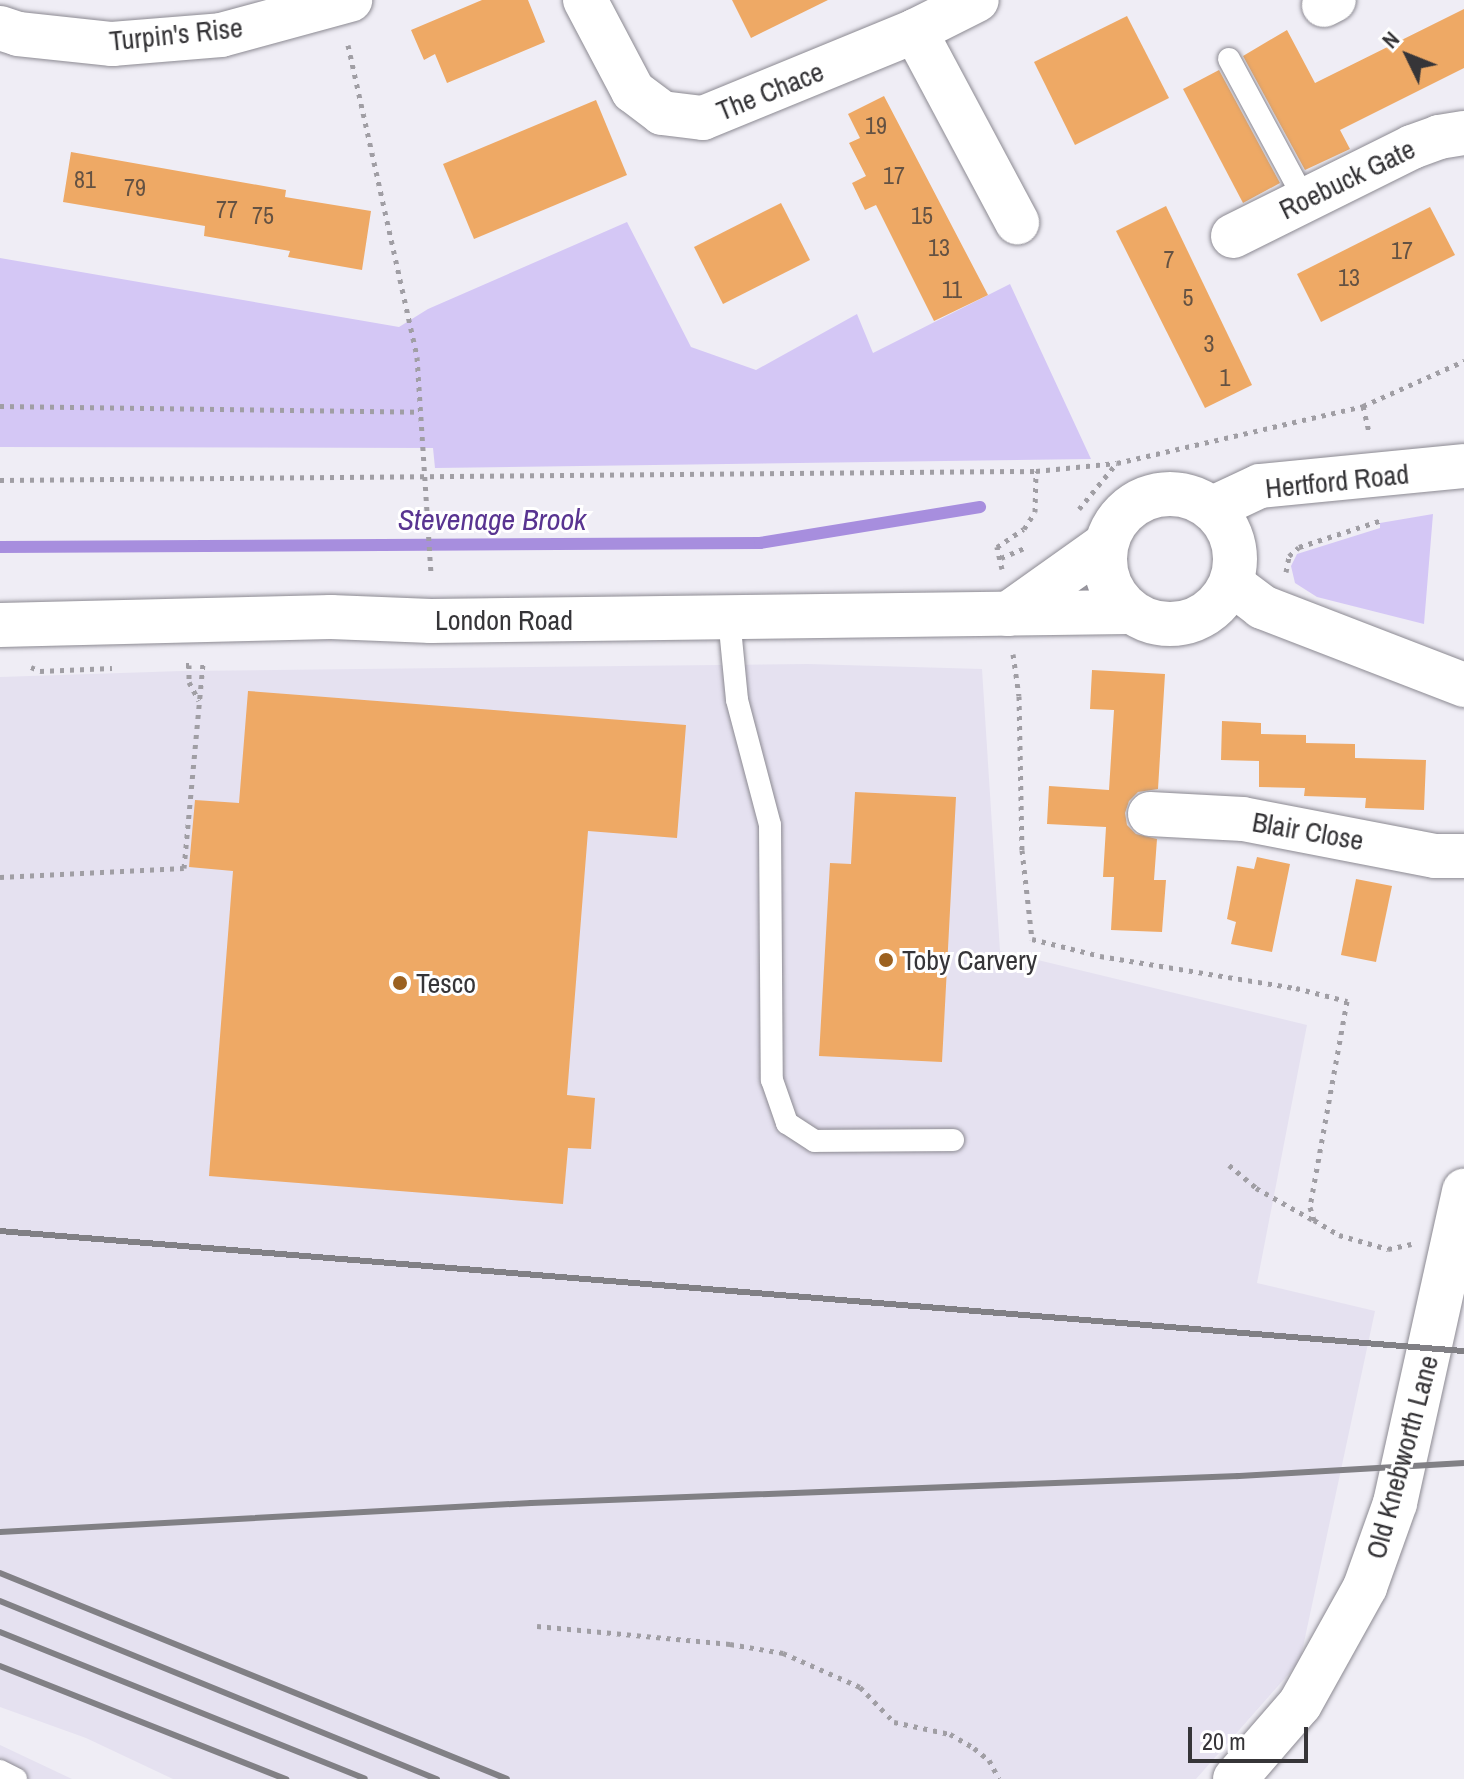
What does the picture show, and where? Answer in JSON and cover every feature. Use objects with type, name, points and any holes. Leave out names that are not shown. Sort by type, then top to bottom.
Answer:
[{"type":"street","name":"The Chace","points":[[585,0],[633,91],[662,113],[703,118],[915,31],[977,0]]},
{"type":"street","name":"Turpin's Rise","points":[[10,21],[112,44],[221,35],[343,2]]},
{"type":"street","points":[[915,31],[1017,222]]},
{"type":"street","name":"Roebuck Gate","points":[[1233,236],[1304,198],[1412,147],[1439,137],[1464,133]]},
{"type":"street","name":"Hertford Road","points":[[1213,508],[1260,486],[1464,466]]},
{"type":"street","points":[[1010,631],[1106,544],[1122,514],[1150,496],[1183,494],[1213,508],[1230,530],[1234,544],[1237,557],[1232,584],[1214,609],[1188,623],[1157,625],[1129,612],[1107,581],[1106,544]]},
{"type":"street","points":[[1232,584],[1262,607],[1464,685]]},
{"type":"street","name":"London Road","points":[[0,625],[331,617],[431,621],[729,618],[1010,631],[1129,612]]},
{"type":"street","name":"Blair Close","points":[[1150,814],[1243,819],[1435,856],[1464,856]]},
{"type":"street","name":"Old Knebworth Lane","points":[[1235,1779],[1300,1704],[1365,1587],[1395,1503],[1456,1240],[1464,1191]]},
{"type":"lane","points":[[1229,59],[1304,198]]},
{"type":"lane","points":[[729,618],[737,700],[770,825],[772,1080],[787,1123],[815,1141],[953,1140]]},
{"type":"lane","points":[[0,1771],[16,1779]]},
{"type":"path","points":[[343,2],[417,357],[433,576]]},
{"type":"path","points":[[0,480],[1036,471],[1117,463],[1363,406],[1464,361]]},
{"type":"path","points":[[0,406],[419,412]]},
{"type":"path","points":[[1363,406],[1370,440]]},
{"type":"path","points":[[1001,558],[997,547],[1024,529],[1035,512],[1036,471]]},
{"type":"path","points":[[1287,582],[1286,568],[1293,551],[1370,522]]},
{"type":"path","points":[[1010,631],[1019,696],[1022,850],[1032,939],[1100,956],[1296,988],[1347,1001],[1310,1207],[1314,1220]]},
{"type":"path","points":[[0,877],[184,868],[204,653]]},
{"type":"path","points":[[175,665],[189,665],[189,682],[199,701]]},
{"type":"path","points":[[28,666],[40,671],[117,668]]},
{"type":"path","points":[[1229,1165],[1256,1188],[1339,1235],[1388,1249],[1436,1239],[1456,1240]]},
{"type":"path","points":[[537,1626],[730,1644],[783,1653],[860,1687],[894,1722],[950,1734],[989,1760],[999,1779]]},
{"type":"shaded area","points":[[627,222],[691,347],[756,370],[857,314],[873,353],[1010,284],[1091,459],[435,468],[433,448],[0,447],[0,258],[399,327],[428,309]]},
{"type":"shaded area","points":[[1433,514],[1424,624],[1317,597],[1295,583],[1291,566],[1297,554],[1380,528],[1380,523]]},
{"type":"shaded area","points":[[808,664],[982,669],[1000,951],[1307,1025],[1257,1283],[1375,1311],[1300,1661],[1196,1779],[173,1779],[86,1738],[0,1707],[0,677],[182,671]]},
{"type":"shaded area","points":[[0,1745],[72,1779],[0,1779]]},
{"type":"building","points":[[482,0],[528,0],[545,42],[447,83],[435,54],[424,60],[411,30]]},
{"type":"building","points":[[732,0],[828,0],[751,38]]},
{"type":"building","points":[[1464,9],[1464,68],[1340,130],[1350,149],[1305,170],[1243,56],[1287,30],[1315,83]]},
{"type":"building","points":[[1127,16],[1169,98],[1075,145],[1034,62]]},
{"type":"building","points":[[1219,70],[1280,183],[1243,203],[1183,89]]},
{"type":"building","points":[[884,96],[988,295],[934,321],[876,205],[865,210],[852,183],[866,176],[849,143],[860,138],[848,114]]},
{"type":"building","points":[[596,100],[627,175],[474,239],[443,164]]},
{"type":"building","points":[[71,152],[286,190],[285,197],[371,211],[362,270],[288,257],[290,251],[204,236],[205,226],[63,202]]},
{"type":"building","points":[[781,203],[810,260],[723,304],[694,247]]},
{"type":"building","points":[[1166,206],[1252,385],[1205,408],[1116,231]]},
{"type":"building","points":[[1430,207],[1455,255],[1321,322],[1297,274]]},
{"type":"building","points":[[1092,670],[1165,674],[1158,789],[1138,792],[1129,801],[1125,813],[1127,825],[1136,834],[1157,839],[1154,880],[1166,880],[1162,932],[1111,930],[1114,877],[1103,877],[1106,827],[1047,824],[1049,786],[1109,790],[1114,710],[1090,709]]},
{"type":"building","name":"Tesco","points":[[248,691],[686,725],[677,838],[588,831],[567,1095],[595,1098],[591,1149],[568,1148],[563,1204],[209,1176],[233,871],[189,867],[195,800],[239,803]]},
{"type":"building","points":[[1222,721],[1261,723],[1261,734],[1306,735],[1306,743],[1355,744],[1355,758],[1426,760],[1424,810],[1365,808],[1366,798],[1304,796],[1305,788],[1259,787],[1259,761],[1221,760]]},
{"type":"building","name":"Toby Carvery","points":[[855,792],[956,797],[942,1062],[819,1056],[830,863],[851,864]]},
{"type":"building","points":[[1257,857],[1290,864],[1272,952],[1231,944],[1236,922],[1227,919],[1237,866],[1254,869]]},
{"type":"building","points":[[1356,879],[1392,886],[1376,962],[1341,955]]},
{"type":"waterway","name":"Stevenage Brook","points":[[0,547],[760,543],[980,507]]},
{"type":"railway","points":[[0,1231],[1464,1351]]},
{"type":"railway","points":[[0,1532],[531,1503],[1238,1476],[1464,1463]]},
{"type":"railway","points":[[0,1573],[507,1779]]},
{"type":"railway","points":[[0,1601],[437,1779]]},
{"type":"railway","points":[[0,1632],[365,1779]]},
{"type":"railway","points":[[0,1666],[286,1779]]},
{"type":"place","name":"Toby Carvery","points":[[886,960]]},
{"type":"place","name":"Tesco","points":[[400,983]]}]
